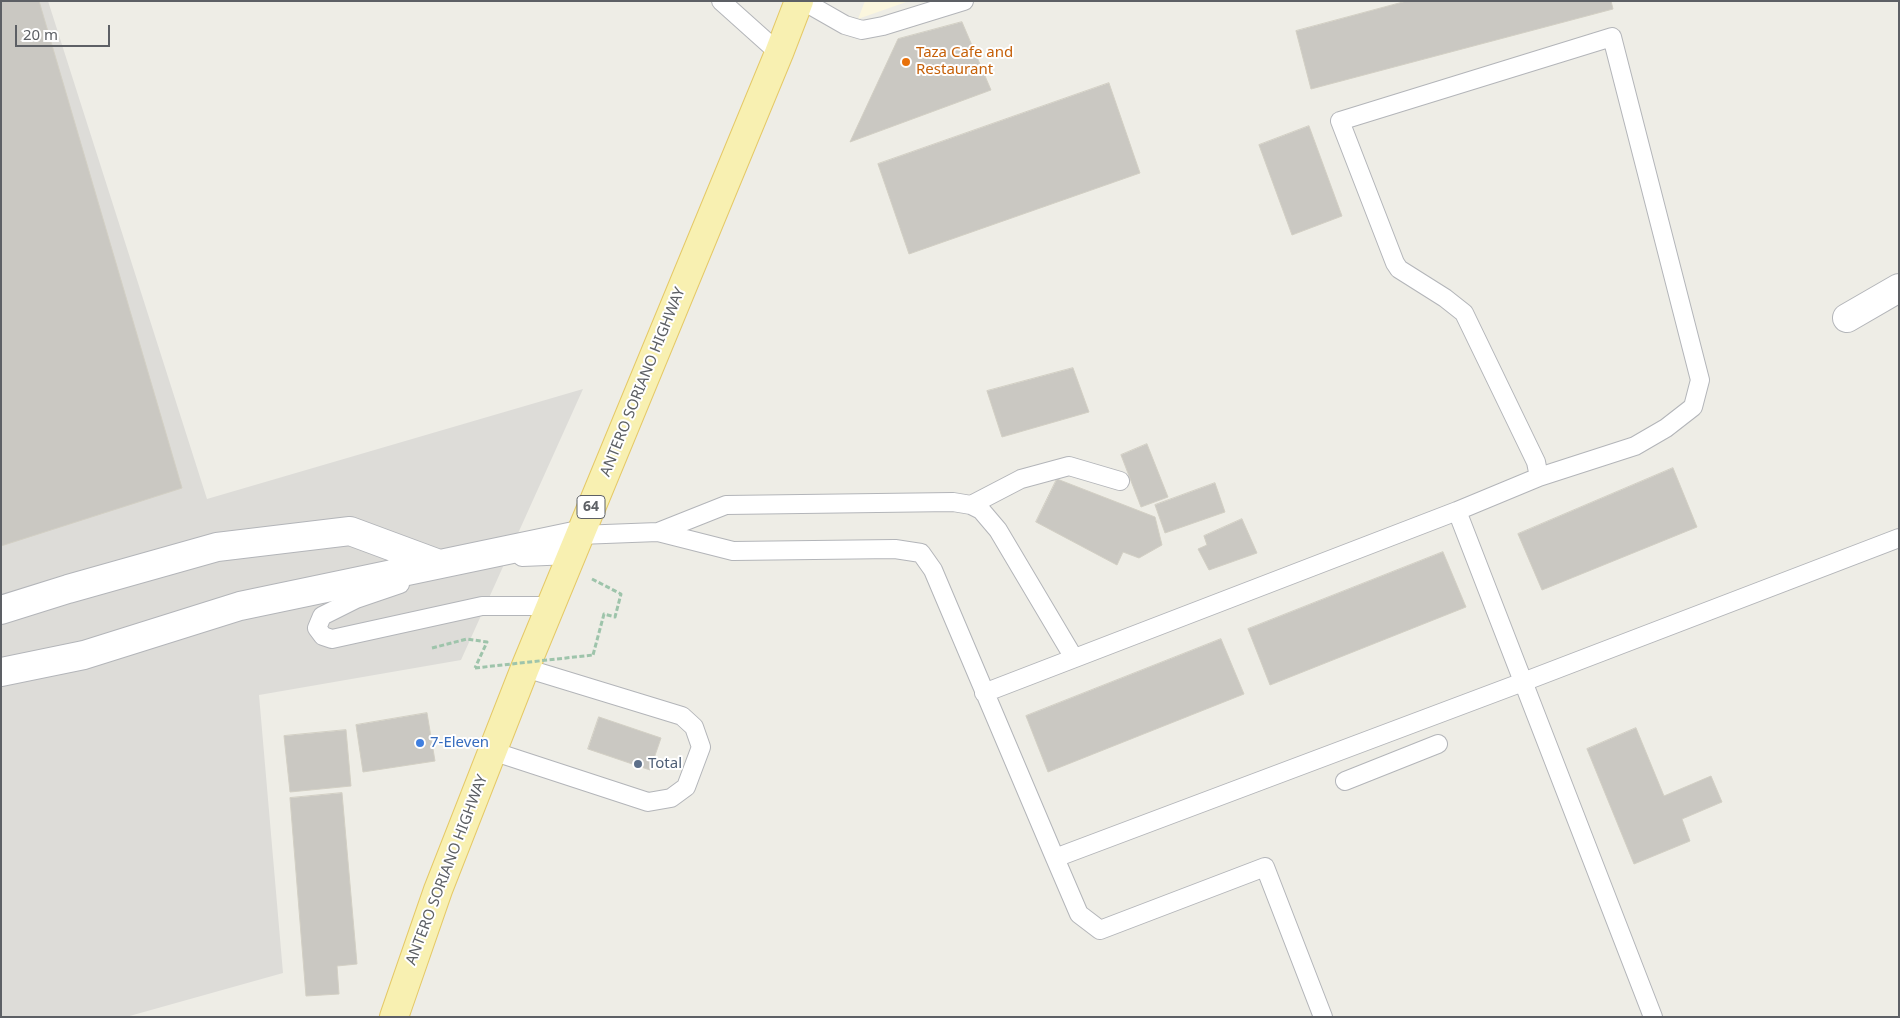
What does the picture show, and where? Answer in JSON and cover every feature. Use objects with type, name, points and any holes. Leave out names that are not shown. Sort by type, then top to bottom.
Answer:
[{"type":"main road","name":"ANTERO SORIANO HIGHWAY","points":[[394,1017],[438,890],[492,750],[779,53],[798,1]]},
{"type":"street","points":[[1847,318],[1899,288]]},
{"type":"street","points":[[1,610],[217,547],[340,532],[350,532],[439,564]]},
{"type":"street","points":[[1,672],[84,655],[240,606],[439,564],[575,545]]},
{"type":"lane","points":[[721,1],[779,53]]},
{"type":"lane","points":[[803,1],[845,25],[862,30],[883,26],[964,1]]},
{"type":"lane","points":[[984,693],[1457,511],[1539,477],[1635,446],[1666,428],[1692,407],[1700,380],[1612,37],[1340,121],[1395,263],[1399,269],[1445,298],[1464,313],[1536,462],[1539,477]]},
{"type":"lane","points":[[971,505],[1021,479],[1068,466],[1120,481]]},
{"type":"lane","points":[[550,606],[482,606],[332,639],[324,636],[317,628],[322,616],[356,599],[467,560],[658,532],[726,505],[953,502],[971,505],[981,510],[998,530],[1074,658]]},
{"type":"lane","points":[[1457,511],[1653,1017]]},
{"type":"lane","points":[[658,532],[733,550],[895,549],[921,553],[933,570],[1079,914],[1100,930],[1265,867],[1322,1017]]},
{"type":"lane","points":[[1055,858],[1899,538]]},
{"type":"lane","points":[[492,750],[648,802],[671,798],[686,787],[700,747],[694,727],[682,716],[525,668]]},
{"type":"lane","points":[[1345,781],[1438,744]]},
{"type":"path","points":[[432,648],[467,639],[487,642],[475,668],[592,655],[604,614],[615,617],[621,594]]},
{"type":"shaded area","points":[[1,1],[48,1],[207,499],[583,389],[461,660],[259,695],[283,973],[126,1017],[1,1017]]},
{"type":"shaded area","points":[[865,1],[909,1],[858,19]]},
{"type":"building","points":[[1,1],[39,1],[182,488],[1,546]]},
{"type":"building","points":[[1407,1],[1611,1],[1613,9],[1311,89],[1296,31]]},
{"type":"building","points":[[962,22],[991,90],[850,142],[898,39]]},
{"type":"building","points":[[1109,83],[1140,173],[909,254],[878,164]]},
{"type":"building","points":[[1309,126],[1342,216],[1292,235],[1259,145]]},
{"type":"building","points":[[1073,368],[1089,412],[1002,437],[987,391]]},
{"type":"building","points":[[1147,444],[1168,497],[1141,507],[1121,455]]},
{"type":"building","points":[[1673,468],[1697,527],[1542,590],[1518,534]]},
{"type":"building","points":[[1057,479],[1155,517],[1162,545],[1139,558],[1123,552],[1117,565],[1036,522]]},
{"type":"building","points":[[1215,483],[1225,512],[1165,533],[1155,505]]},
{"type":"building","points":[[1242,519],[1257,553],[1209,570],[1198,549],[1207,545],[1204,536]]},
{"type":"building","points":[[1443,552],[1466,607],[1270,685],[1248,629]]},
{"type":"building","points":[[1221,639],[1244,694],[1048,772],[1026,716]]},
{"type":"building","points":[[427,713],[435,761],[363,772],[356,725]]},
{"type":"building","points":[[599,717],[661,738],[650,770],[588,749]]},
{"type":"building","points":[[1636,728],[1664,796],[1711,776],[1722,802],[1682,819],[1690,841],[1634,864],[1587,749]]},
{"type":"building","points":[[346,730],[351,786],[290,792],[284,736]]},
{"type":"building","points":[[342,793],[357,964],[337,966],[339,994],[306,996],[290,798]]},
{"type":"place","name":"Taza Cafe and Restaurant","points":[[906,62]]},
{"type":"place","name":"7-Eleven","points":[[420,743]]},
{"type":"place","name":"Total","points":[[638,764]]}]
